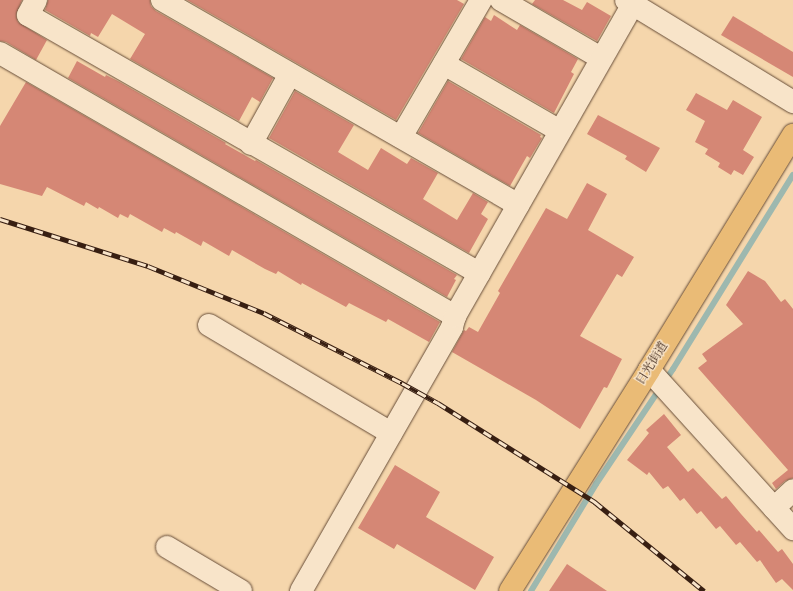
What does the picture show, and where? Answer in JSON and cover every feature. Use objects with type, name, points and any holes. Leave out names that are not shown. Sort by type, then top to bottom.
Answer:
[{"type":"highway","name":"日光街道","points":[[510,591],[650,370],[793,135]]},
{"type":"street","points":[[36,0],[28,15],[251,144],[479,273]]},
{"type":"street","points":[[162,0],[518,205]]},
{"type":"street","points":[[401,137],[481,0]]},
{"type":"street","points":[[501,0],[601,58]]},
{"type":"street","points":[[301,591],[452,327],[455,316],[601,58],[631,1],[793,102]]},
{"type":"street","points":[[0,52],[455,316]]},
{"type":"street","points":[[444,64],[560,131]]},
{"type":"street","points":[[251,144],[290,74]]},
{"type":"street","points":[[209,326],[392,433]]},
{"type":"street","points":[[650,370],[793,529]]},
{"type":"street","points":[[774,508],[793,490]]},
{"type":"street","points":[[166,547],[241,591]]},
{"type":"building","points":[[0,0],[22,0],[16,15],[18,22],[47,40],[36,60],[6,42],[0,41]]},
{"type":"building","points":[[48,0],[150,0],[151,6],[156,11],[273,78],[260,102],[252,97],[239,121],[130,59],[145,34],[112,14],[98,37],[91,33],[90,36],[45,10]]},
{"type":"building","points":[[187,0],[457,0],[464,4],[396,120]]},
{"type":"building","points":[[535,0],[563,0],[582,10],[587,2],[611,16],[597,41],[532,4]]},
{"type":"building","points":[[494,15],[517,30],[520,25],[578,59],[571,72],[574,74],[554,113],[461,59],[485,17],[491,21]]},
{"type":"building","points":[[733,16],[793,52],[793,77],[721,35]]},
{"type":"building","points":[[77,61],[105,77],[106,75],[118,81],[226,143],[225,144],[255,161],[256,160],[457,275],[447,297],[68,78]]},
{"type":"building","points":[[448,81],[541,135],[540,137],[542,138],[530,158],[527,156],[510,186],[418,133]]},
{"type":"building","points":[[26,82],[440,322],[429,342],[388,319],[386,322],[349,303],[346,307],[302,283],[301,285],[278,271],[276,274],[265,269],[232,250],[229,256],[203,241],[201,246],[176,232],[175,234],[164,228],[162,232],[130,214],[128,218],[120,214],[118,218],[99,207],[98,209],[86,202],[84,206],[47,187],[42,196],[0,184],[0,126]]},
{"type":"building","points":[[295,91],[354,125],[338,152],[368,170],[381,148],[407,164],[411,158],[438,173],[423,199],[457,220],[473,193],[488,202],[481,214],[488,219],[469,253],[269,138]]},
{"type":"building","points":[[696,93],[727,110],[733,100],[762,117],[743,150],[754,157],[743,175],[734,170],[731,175],[718,167],[720,163],[705,154],[708,149],[695,142],[705,121],[686,110]]},
{"type":"building","points":[[598,115],[660,148],[646,172],[625,159],[627,156],[587,134]]},
{"type":"building","points":[[587,183],[607,194],[588,230],[634,257],[622,277],[617,274],[580,336],[622,359],[607,388],[604,387],[580,429],[536,400],[452,352],[464,330],[466,331],[469,327],[478,332],[500,293],[498,291],[546,208],[567,219]]},
{"type":"building","points":[[748,271],[765,281],[781,302],[785,299],[793,309],[793,478],[785,481],[776,489],[772,483],[788,470],[698,368],[707,361],[702,354],[743,324],[726,305]]},
{"type":"building","points":[[664,414],[681,435],[667,447],[688,472],[693,468],[722,499],[726,496],[757,532],[759,530],[778,552],[782,549],[793,564],[793,590],[782,579],[776,583],[760,560],[757,562],[740,542],[736,545],[720,526],[716,529],[701,511],[697,514],[684,498],[680,501],[668,486],[663,489],[649,472],[647,475],[627,460],[649,433],[646,430]]},
{"type":"building","points":[[395,465],[440,492],[426,517],[494,557],[475,590],[397,544],[394,549],[358,528]]},
{"type":"building","points":[[567,564],[607,591],[549,591]]},
{"type":"waterway","points":[[531,591],[596,484],[673,369],[793,175]]},
{"type":"railway","points":[[0,219],[148,266],[264,313],[402,383],[438,403],[595,502],[704,591]]}]
